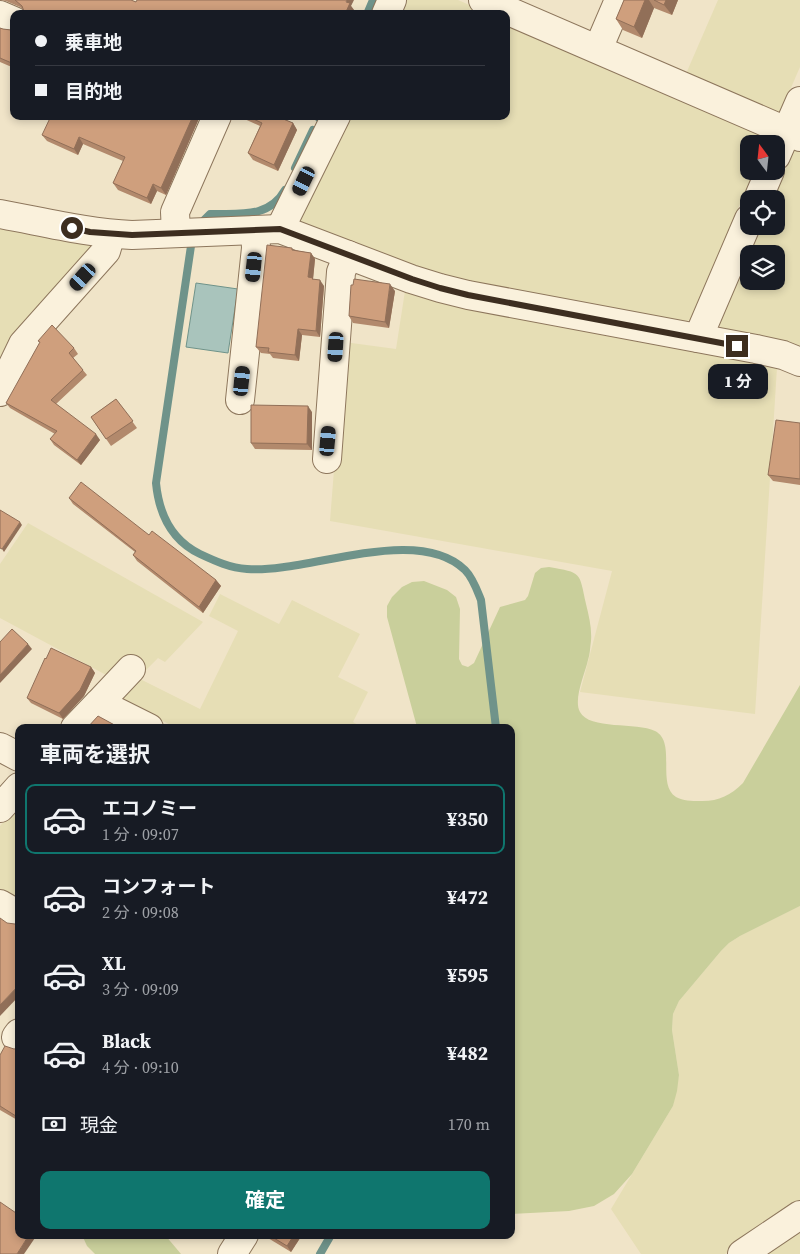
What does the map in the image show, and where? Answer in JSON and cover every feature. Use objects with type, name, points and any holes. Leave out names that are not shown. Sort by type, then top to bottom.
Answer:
[{"type":"street","points":[[483,0],[506,10]]},
{"type":"street","points":[[598,49],[619,0]]},
{"type":"street","points":[[510,12],[793,134]]},
{"type":"street","points":[[785,144],[793,134],[800,101]]},
{"type":"street","points":[[176,233],[175,212],[215,120]]},
{"type":"street","points":[[240,400],[256,248],[334,120]]},
{"type":"street","points":[[0,214],[90,232],[110,234],[132,235],[268,230],[348,255],[440,288],[478,297],[774,353],[800,362]]},
{"type":"street","points":[[0,392],[23,344],[106,251],[110,234]]},
{"type":"street","points":[[698,338],[742,235]]},
{"type":"street","points":[[327,459],[341,272],[348,255]]},
{"type":"street","points":[[79,724],[131,669]]},
{"type":"street","points":[[99,703],[141,724]]},
{"type":"street","points":[[0,747],[15,755]]},
{"type":"street","points":[[0,808],[15,791]]},
{"type":"street","points":[[0,904],[15,913]]},
{"type":"street","points":[[742,1254],[800,1214]]},
{"type":"street","points":[[232,1254],[241,1239]]},
{"type":"shaded area","points":[[403,0],[458,0],[481,10],[398,10]]},
{"type":"shaded area","points":[[718,0],[800,0],[800,67],[780,113],[775,115],[685,76]]},
{"type":"shaded area","points":[[510,23],[762,135],[740,135],[740,180],[750,180],[746,190],[740,190],[740,204],[691,319],[685,322],[471,282],[443,275],[299,222],[297,217],[344,120],[510,120]]},
{"type":"shaded area","points":[[800,147],[800,347],[721,328],[719,324],[740,275],[740,290],[785,290],[785,245],[753,245],[757,235],[785,235],[785,190],[777,190],[781,180],[785,180],[785,170],[794,149]]},
{"type":"shaded area","points":[[0,227],[94,246],[0,365]]},
{"type":"shaded area","points":[[405,291],[465,308],[777,368],[755,714],[580,692],[612,571],[330,521],[344,342],[396,349]]},
{"type":"shaded area","points":[[28,523],[203,622],[165,662],[158,658],[145,671],[124,659],[108,676],[0,618],[0,564]]},
{"type":"shaded area","points":[[220,594],[279,624],[292,600],[360,634],[338,677],[368,692],[353,722],[356,724],[169,724],[124,702],[123,695],[138,678],[200,709],[238,631],[209,616]]},
{"type":"shaded area","points":[[15,809],[15,903],[0,894],[0,826]]},
{"type":"shaded area","points":[[800,906],[800,1203],[725,1254],[641,1254],[611,1209],[673,1106],[679,1075],[672,1030],[673,1014],[679,1001],[729,943]]},
{"type":"shaded area","points":[[800,1227],[800,1254],[760,1254]]},
{"type":"green space","points":[[549,567],[573,573],[580,579],[582,585],[591,627],[591,641],[589,658],[580,686],[578,707],[580,712],[585,718],[603,724],[647,728],[661,736],[665,744],[667,783],[670,791],[676,797],[693,801],[717,799],[728,795],[743,783],[800,685],[800,906],[729,943],[679,1001],[673,1014],[672,1030],[679,1075],[673,1106],[632,1174],[614,1194],[594,1206],[569,1211],[515,1214],[515,724],[416,724],[387,617],[387,606],[392,597],[402,587],[412,582],[424,581],[447,590],[456,597],[460,609],[459,659],[462,665],[468,667],[474,663],[500,607],[525,600],[535,573],[541,568]]},
{"type":"green space","points":[[84,1239],[168,1239],[181,1254],[95,1254],[87,1246]]},
{"type":"water","points":[[196,283],[238,289],[228,353],[186,347]]},
{"type":"building","points":[[15,0],[131,0],[136,2],[137,0],[347,0],[346,2],[350,3],[347,10],[24,10]]},
{"type":"building","points":[[624,0],[645,0],[634,27],[616,19]]},
{"type":"building","points":[[654,0],[666,0],[664,5]]},
{"type":"building","points":[[0,28],[10,30],[10,62],[0,58]]},
{"type":"building","points":[[49,120],[191,120],[161,188],[153,184],[147,198],[113,183],[125,157],[79,137],[74,149],[42,135]]},
{"type":"building","points":[[256,120],[286,120],[293,123],[274,165],[248,153],[262,123]]},
{"type":"building","points":[[267,245],[292,248],[292,250],[311,253],[308,277],[320,280],[316,331],[298,329],[295,355],[268,352],[269,348],[256,347]]},
{"type":"building","points":[[354,279],[390,284],[385,322],[349,316],[351,285],[353,285]]},
{"type":"building","points":[[52,325],[74,348],[69,353],[83,370],[51,400],[96,434],[77,460],[50,439],[57,431],[6,403],[40,342],[38,341]]},
{"type":"building","points":[[116,399],[133,421],[106,439],[91,417]]},
{"type":"building","points":[[251,405],[308,406],[307,444],[251,443]]},
{"type":"building","points":[[776,420],[800,423],[800,479],[768,475]]},
{"type":"building","points":[[81,482],[149,535],[152,531],[216,580],[199,607],[133,555],[136,551],[69,498]]},
{"type":"building","points":[[0,510],[20,522],[2,549],[0,548]]},
{"type":"building","points":[[12,629],[28,644],[0,675],[0,642]]},
{"type":"building","points":[[51,648],[91,667],[80,690],[59,713],[27,698]]},
{"type":"building","points":[[98,716],[113,724],[91,724]]},
{"type":"building","points":[[0,918],[7,923],[15,924],[15,989],[0,1005]]},
{"type":"building","points":[[5,1046],[15,1049],[15,1115],[0,1106],[0,1055]]},
{"type":"building","points":[[0,1202],[15,1212],[15,1239],[26,1239],[17,1254],[0,1254]]},
{"type":"building","points":[[276,1239],[291,1239],[287,1246]]},
{"type":"waterway","points":[[369,10],[373,0]]},
{"type":"waterway","points":[[295,168],[313,130]]},
{"type":"waterway","points":[[204,220],[210,214],[242,214],[262,210],[270,206],[285,190]]},
{"type":"waterway","points":[[191,246],[156,483],[160,505],[168,525],[181,541],[200,554],[229,566],[247,569],[272,569],[391,550],[419,551],[444,557],[468,573],[481,600],[496,724]]},
{"type":"waterway","points":[[320,1254],[329,1239]]},
{"type":"route","points":[[72,228],[90,232],[132,235],[280,229],[440,288],[468,295],[737,346]]}]
